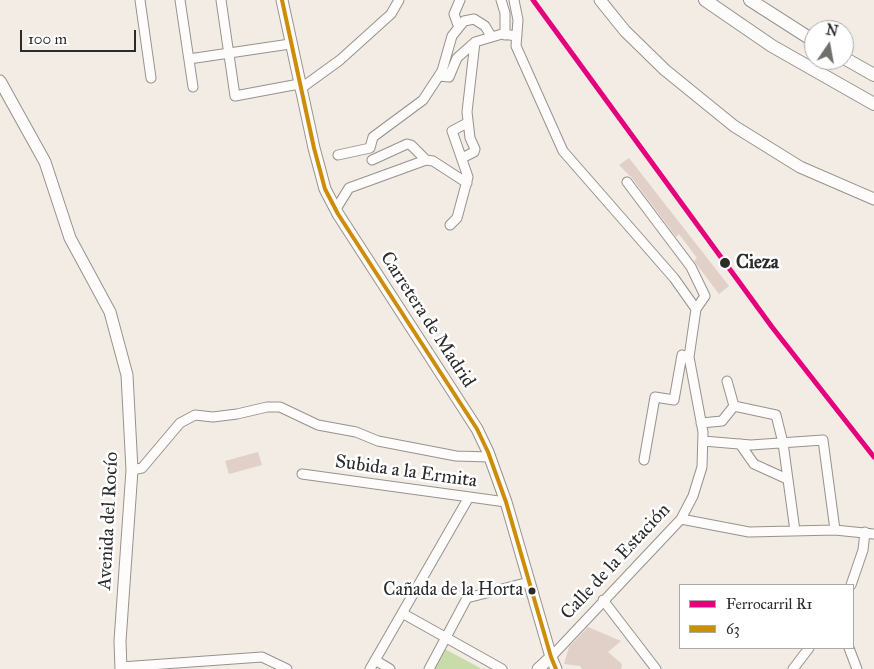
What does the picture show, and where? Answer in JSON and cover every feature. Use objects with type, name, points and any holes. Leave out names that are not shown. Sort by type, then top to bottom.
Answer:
[{"type":"highway","points":[[705,0],[772,46],[874,104]]},
{"type":"highway","points":[[750,0],[804,35]]},
{"type":"highway","points":[[854,64],[874,75]]},
{"type":"main road","name":"Carretera de Madrid","points":[[282,0],[290,44],[326,189],[336,209],[477,429],[490,457],[506,502],[550,657],[556,669]]},
{"type":"main road","points":[[600,0],[625,31],[665,70],[734,126],[800,167],[874,199]]},
{"type":"main road","name":"Avenida del Rocío","points":[[0,81],[44,162],[70,238],[110,312],[127,376],[132,470],[120,640],[121,668]]},
{"type":"main road","points":[[538,669],[550,657]]},
{"type":"street","points":[[140,0],[151,78]]},
{"type":"street","points":[[180,0],[193,87]]},
{"type":"street","points":[[221,0],[235,96],[300,86],[348,54],[391,14],[399,0]]},
{"type":"street","points":[[458,25],[454,14],[460,0]]},
{"type":"street","points":[[501,0],[504,13],[505,35]]},
{"type":"street","points":[[514,0],[518,20],[516,46],[563,151],[674,278],[696,309]]},
{"type":"street","points":[[338,155],[370,148],[374,137],[423,100],[440,74],[452,36],[458,25],[468,19],[474,19],[485,26],[491,36]]},
{"type":"street","points":[[440,74],[449,77],[457,58],[474,42],[491,36],[517,36]]},
{"type":"street","points":[[462,158],[474,152],[475,149],[467,124],[474,42]]},
{"type":"street","points":[[189,59],[290,44]]},
{"type":"street","points":[[450,225],[457,218],[468,177],[452,131],[467,124]]},
{"type":"street","points":[[372,160],[407,144],[412,145],[426,160]]},
{"type":"street","points":[[336,209],[349,188],[426,160],[433,161],[467,183]]},
{"type":"street","name":"Calle de la Estación","points":[[550,657],[681,519],[693,496],[700,476],[703,440],[689,357],[696,309],[705,296],[690,268],[627,182]]},
{"type":"street","points":[[644,460],[655,397],[674,400],[682,355],[689,357]]},
{"type":"street","points":[[727,381],[734,406]]},
{"type":"street","points":[[701,424],[722,421],[734,406]]},
{"type":"street","points":[[734,406],[776,415],[783,443],[795,531]]},
{"type":"street","points":[[132,470],[142,468],[180,423],[195,415],[213,417],[280,407],[318,425],[356,432],[378,441],[456,456],[490,457]]},
{"type":"street","points":[[703,440],[740,444],[823,440],[835,530]]},
{"type":"street","points":[[740,444],[754,464],[787,479]]},
{"type":"street","name":"Subida a la Ermita","points":[[302,474],[506,502]]},
{"type":"street","points":[[370,669],[469,497]]},
{"type":"street","points":[[681,519],[749,532],[835,530],[870,533],[851,584]]},
{"type":"street","points":[[429,669],[467,598],[529,582]]},
{"type":"street","points":[[603,600],[656,669]]},
{"type":"street","points":[[402,613],[502,669]]},
{"type":"street","points":[[793,669],[808,649]]},
{"type":"street","points":[[849,649],[857,669]]},
{"type":"street","points":[[121,668],[169,666],[262,657],[274,666],[287,669]]},
{"type":"street","points":[[375,660],[390,669]]},
{"type":"green space","points":[[445,649],[482,669],[434,669]]},
{"type":"building","points":[[629,158],[729,286],[719,294],[694,261],[697,258],[679,234],[676,237],[632,178],[619,165]]},
{"type":"building","points":[[258,452],[262,465],[229,474],[225,461]]},
{"type":"building","points":[[588,627],[621,641],[608,652],[622,664],[621,669],[582,669],[580,666],[564,664],[569,647]]},
{"type":"rail line","name":"R1","points":[[533,0],[772,327],[874,457]]},
{"type":"transit line","name":"63","points":[[282,0],[314,148],[325,189],[338,214],[477,429],[488,452],[506,502],[556,669]]},
{"type":"place","name":"Cieza","points":[[725,263]]},
{"type":"place","name":"Cañada de la Horta","points":[[532,591]]}]
